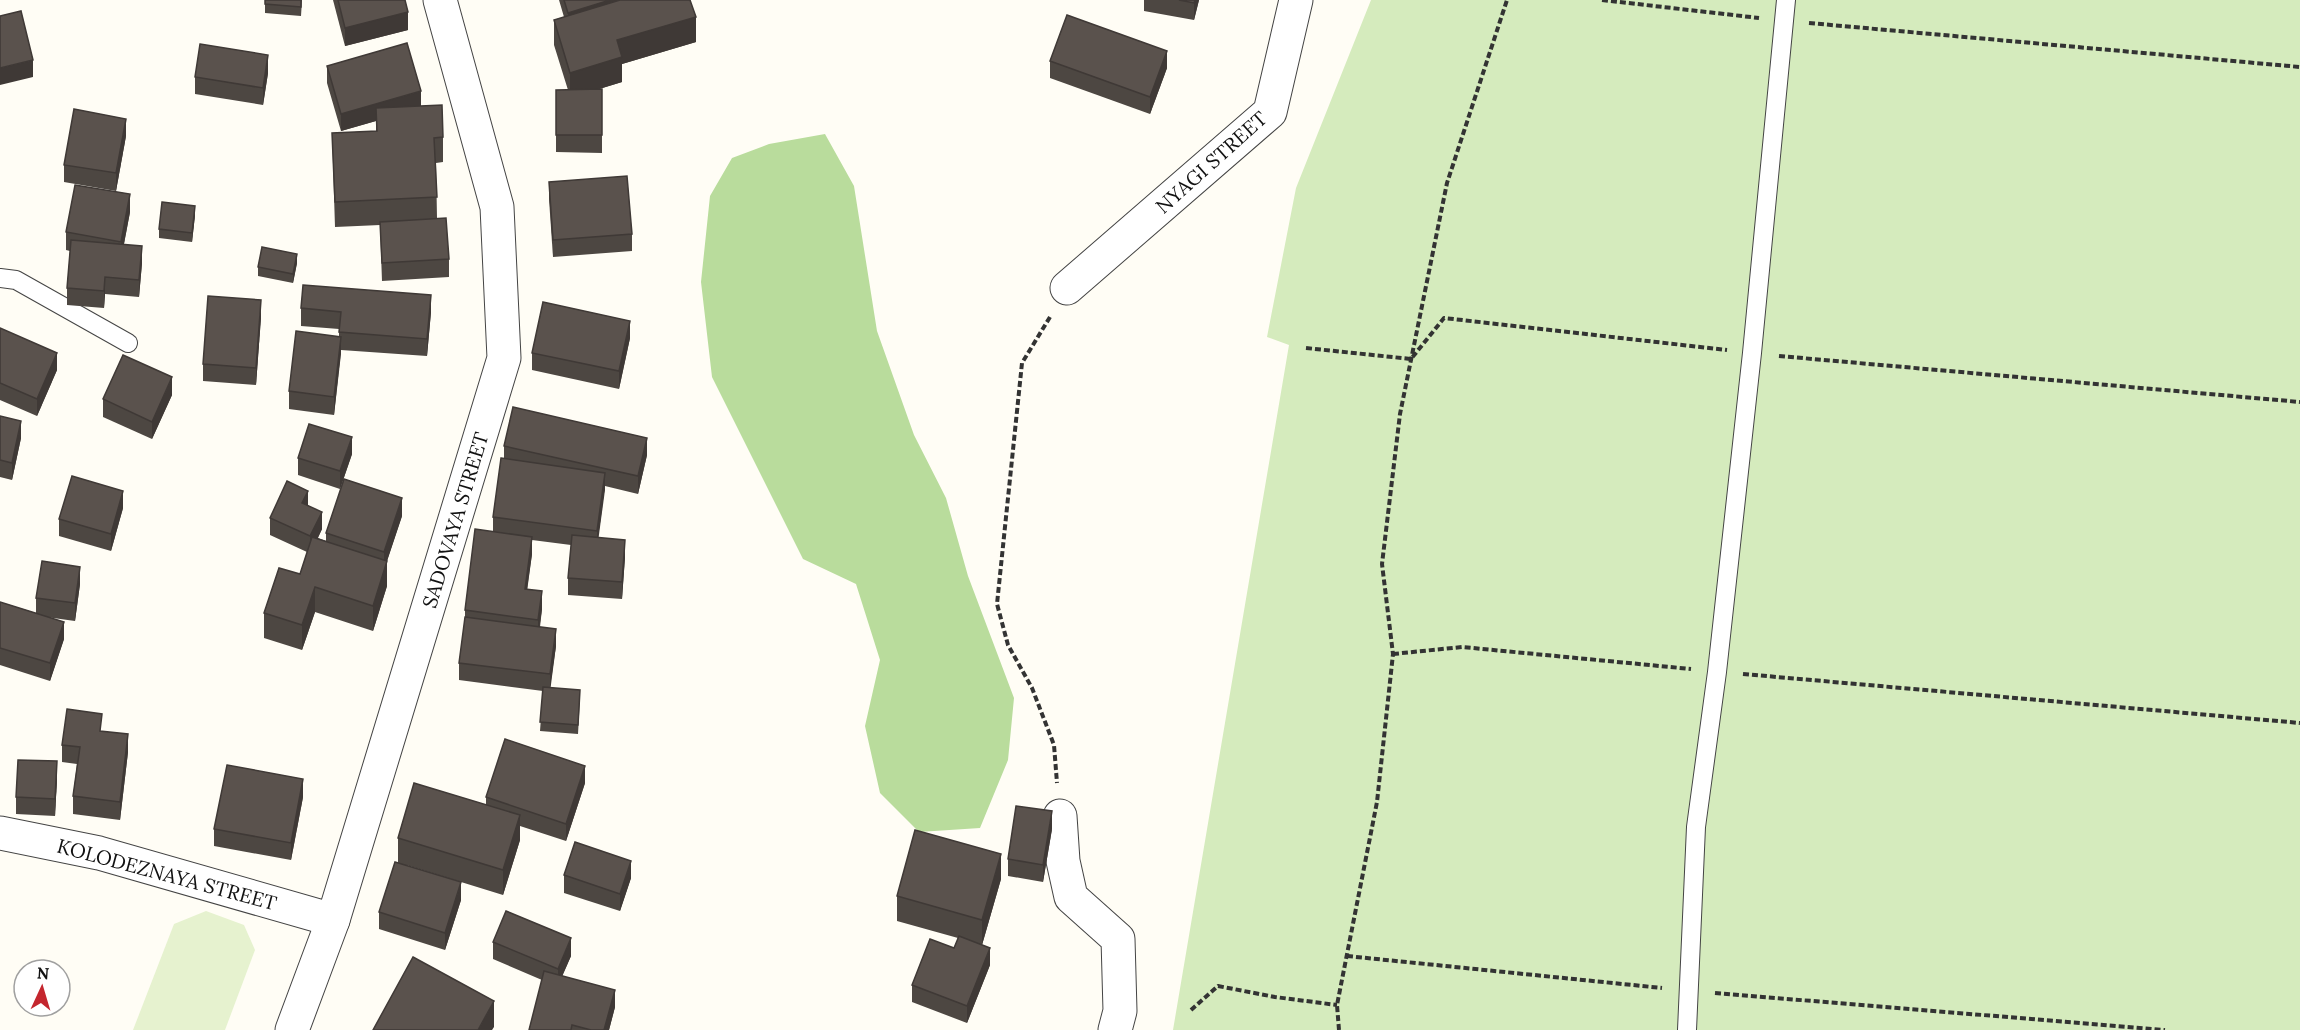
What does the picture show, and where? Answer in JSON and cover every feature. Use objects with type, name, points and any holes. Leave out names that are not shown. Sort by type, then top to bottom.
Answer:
[{"type":"street","name":"SADOVAYA STREET","points":[[292,1030],[333,920],[504,358],[497,207],[440,0]]},
{"type":"street","name":"NYAGI STREET","points":[[1067,288],[1270,112],[1296,0]]},
{"type":"street","points":[[1060,816],[1063,861],[1071,897],[1118,939],[1120,1011],[1115,1030]]},
{"type":"street","name":"KOLODEZNAYA STREET","points":[[0,833],[99,853],[333,920]]},
{"type":"lane","points":[[1687,1030],[1696,827],[1717,672],[1752,353],[1786,0]]},
{"type":"lane","points":[[0,278],[16,280],[128,343]]},
{"type":"path","points":[[1340,1030],[1337,1005],[1377,802],[1393,654],[1382,564],[1400,414],[1447,183],[1507,0]]},
{"type":"path","points":[[1602,0],[1784,20],[2300,67]]},
{"type":"path","points":[[1060,816],[1054,745],[1032,688],[1008,645],[997,604],[1022,363],[1067,288]]},
{"type":"path","points":[[1411,359],[1444,318],[1752,353],[2300,402]]},
{"type":"path","points":[[1306,348],[1411,359]]},
{"type":"path","points":[[1393,654],[1462,647],[1717,672],[2300,723]]},
{"type":"path","points":[[1347,956],[1687,990],[2165,1030]]},
{"type":"path","points":[[1191,1010],[1218,986],[1275,998],[1337,1005]]},
{"type":"green space","points":[[1371,0],[2300,0],[2300,1030],[1173,1030],[1289,345],[1267,337],[1296,188]]},
{"type":"green space","points":[[825,134],[854,186],[877,331],[914,435],[946,498],[968,576],[1014,698],[1008,760],[980,828],[919,832],[880,793],[865,726],[880,660],[856,584],[803,559],[712,377],[701,282],[710,196],[732,158],[769,144]]},
{"type":"green space","points":[[206,911],[244,925],[255,950],[225,1030],[133,1030],[174,924]]},
{"type":"building","points":[[265,0],[301,0],[301,7],[265,4]]},
{"type":"building","points":[[338,0],[405,0],[408,12],[345,28]]},
{"type":"building","points":[[564,0],[610,0],[568,13]]},
{"type":"building","points":[[620,0],[690,0],[696,17],[617,40],[622,57],[570,73],[554,20]]},
{"type":"building","points":[[1179,0],[1195,0],[1194,3]]},
{"type":"building","points":[[21,11],[33,60],[0,68],[0,16]]},
{"type":"building","points":[[1067,15],[1167,51],[1150,97],[1050,61]]},
{"type":"building","points":[[407,43],[421,91],[341,114],[327,66]]},
{"type":"building","points":[[200,44],[268,55],[263,88],[195,77]]},
{"type":"building","points":[[602,89],[602,135],[556,135],[556,90]]},
{"type":"building","points":[[442,105],[443,137],[434,138],[437,197],[335,202],[332,133],[377,131],[376,108]]},
{"type":"building","points":[[74,109],[126,119],[116,173],[64,165]]},
{"type":"building","points":[[627,176],[632,234],[553,240],[549,182]]},
{"type":"building","points":[[75,185],[130,194],[121,242],[66,232]]},
{"type":"building","points":[[162,202],[195,206],[192,233],[159,229]]},
{"type":"building","points":[[446,218],[449,259],[382,263],[380,222]]},
{"type":"building","points":[[71,240],[142,246],[139,280],[105,277],[104,291],[67,288]]},
{"type":"building","points":[[262,247],[297,254],[293,274],[258,267]]},
{"type":"building","points":[[303,285],[431,295],[427,339],[339,332],[341,312],[301,308]]},
{"type":"building","points":[[208,296],[261,300],[256,368],[203,364]]},
{"type":"building","points":[[543,302],[630,321],[619,371],[532,353]]},
{"type":"building","points":[[0,328],[57,353],[37,399],[0,383]]},
{"type":"building","points":[[296,331],[341,337],[334,397],[289,391]]},
{"type":"building","points":[[123,355],[172,377],[152,422],[103,399]]},
{"type":"building","points":[[513,407],[647,438],[638,476],[504,446]]},
{"type":"building","points":[[0,416],[21,421],[12,463],[0,460]]},
{"type":"building","points":[[309,424],[352,437],[340,471],[298,458]]},
{"type":"building","points":[[501,458],[605,473],[597,531],[493,517]]},
{"type":"building","points":[[72,476],[123,491],[111,534],[59,519]]},
{"type":"building","points":[[344,479],[402,498],[384,552],[326,533]]},
{"type":"building","points":[[287,481],[308,491],[302,503],[322,512],[310,536],[270,518]]},
{"type":"building","points":[[475,529],[532,537],[525,589],[542,591],[538,620],[465,610]]},
{"type":"building","points":[[572,535],[625,540],[622,582],[568,578]]},
{"type":"building","points":[[312,537],[387,561],[373,606],[315,587],[302,625],[264,613],[279,568],[300,574]]},
{"type":"building","points":[[42,561],[80,567],[75,603],[36,598]]},
{"type":"building","points":[[0,602],[64,622],[50,663],[0,648]]},
{"type":"building","points":[[465,617],[556,629],[550,674],[459,663]]},
{"type":"building","points":[[543,687],[580,690],[578,725],[540,722]]},
{"type":"building","points":[[67,709],[102,714],[100,731],[128,734],[120,802],[73,796],[80,747],[62,745]]},
{"type":"building","points":[[505,739],[585,766],[566,824],[486,797]]},
{"type":"building","points":[[18,760],[57,761],[55,799],[16,797]]},
{"type":"building","points":[[227,765],[303,779],[291,843],[214,829]]},
{"type":"building","points":[[414,783],[520,815],[503,870],[398,838]]},
{"type":"building","points":[[1016,806],[1052,811],[1043,865],[1008,859]]},
{"type":"building","points":[[915,830],[1001,854],[982,920],[897,896]]},
{"type":"building","points":[[575,842],[631,861],[620,894],[564,875]]},
{"type":"building","points":[[395,862],[461,882],[445,933],[379,912]]},
{"type":"building","points":[[506,911],[571,938],[558,969],[493,942]]},
{"type":"building","points":[[959,936],[990,948],[967,1006],[912,985],[930,939],[954,948]]},
{"type":"building","points":[[413,957],[494,1001],[478,1030],[373,1030]]},
{"type":"building","points":[[544,971],[615,990],[604,1030],[591,1030],[572,1025],[571,1030],[529,1030]]}]
